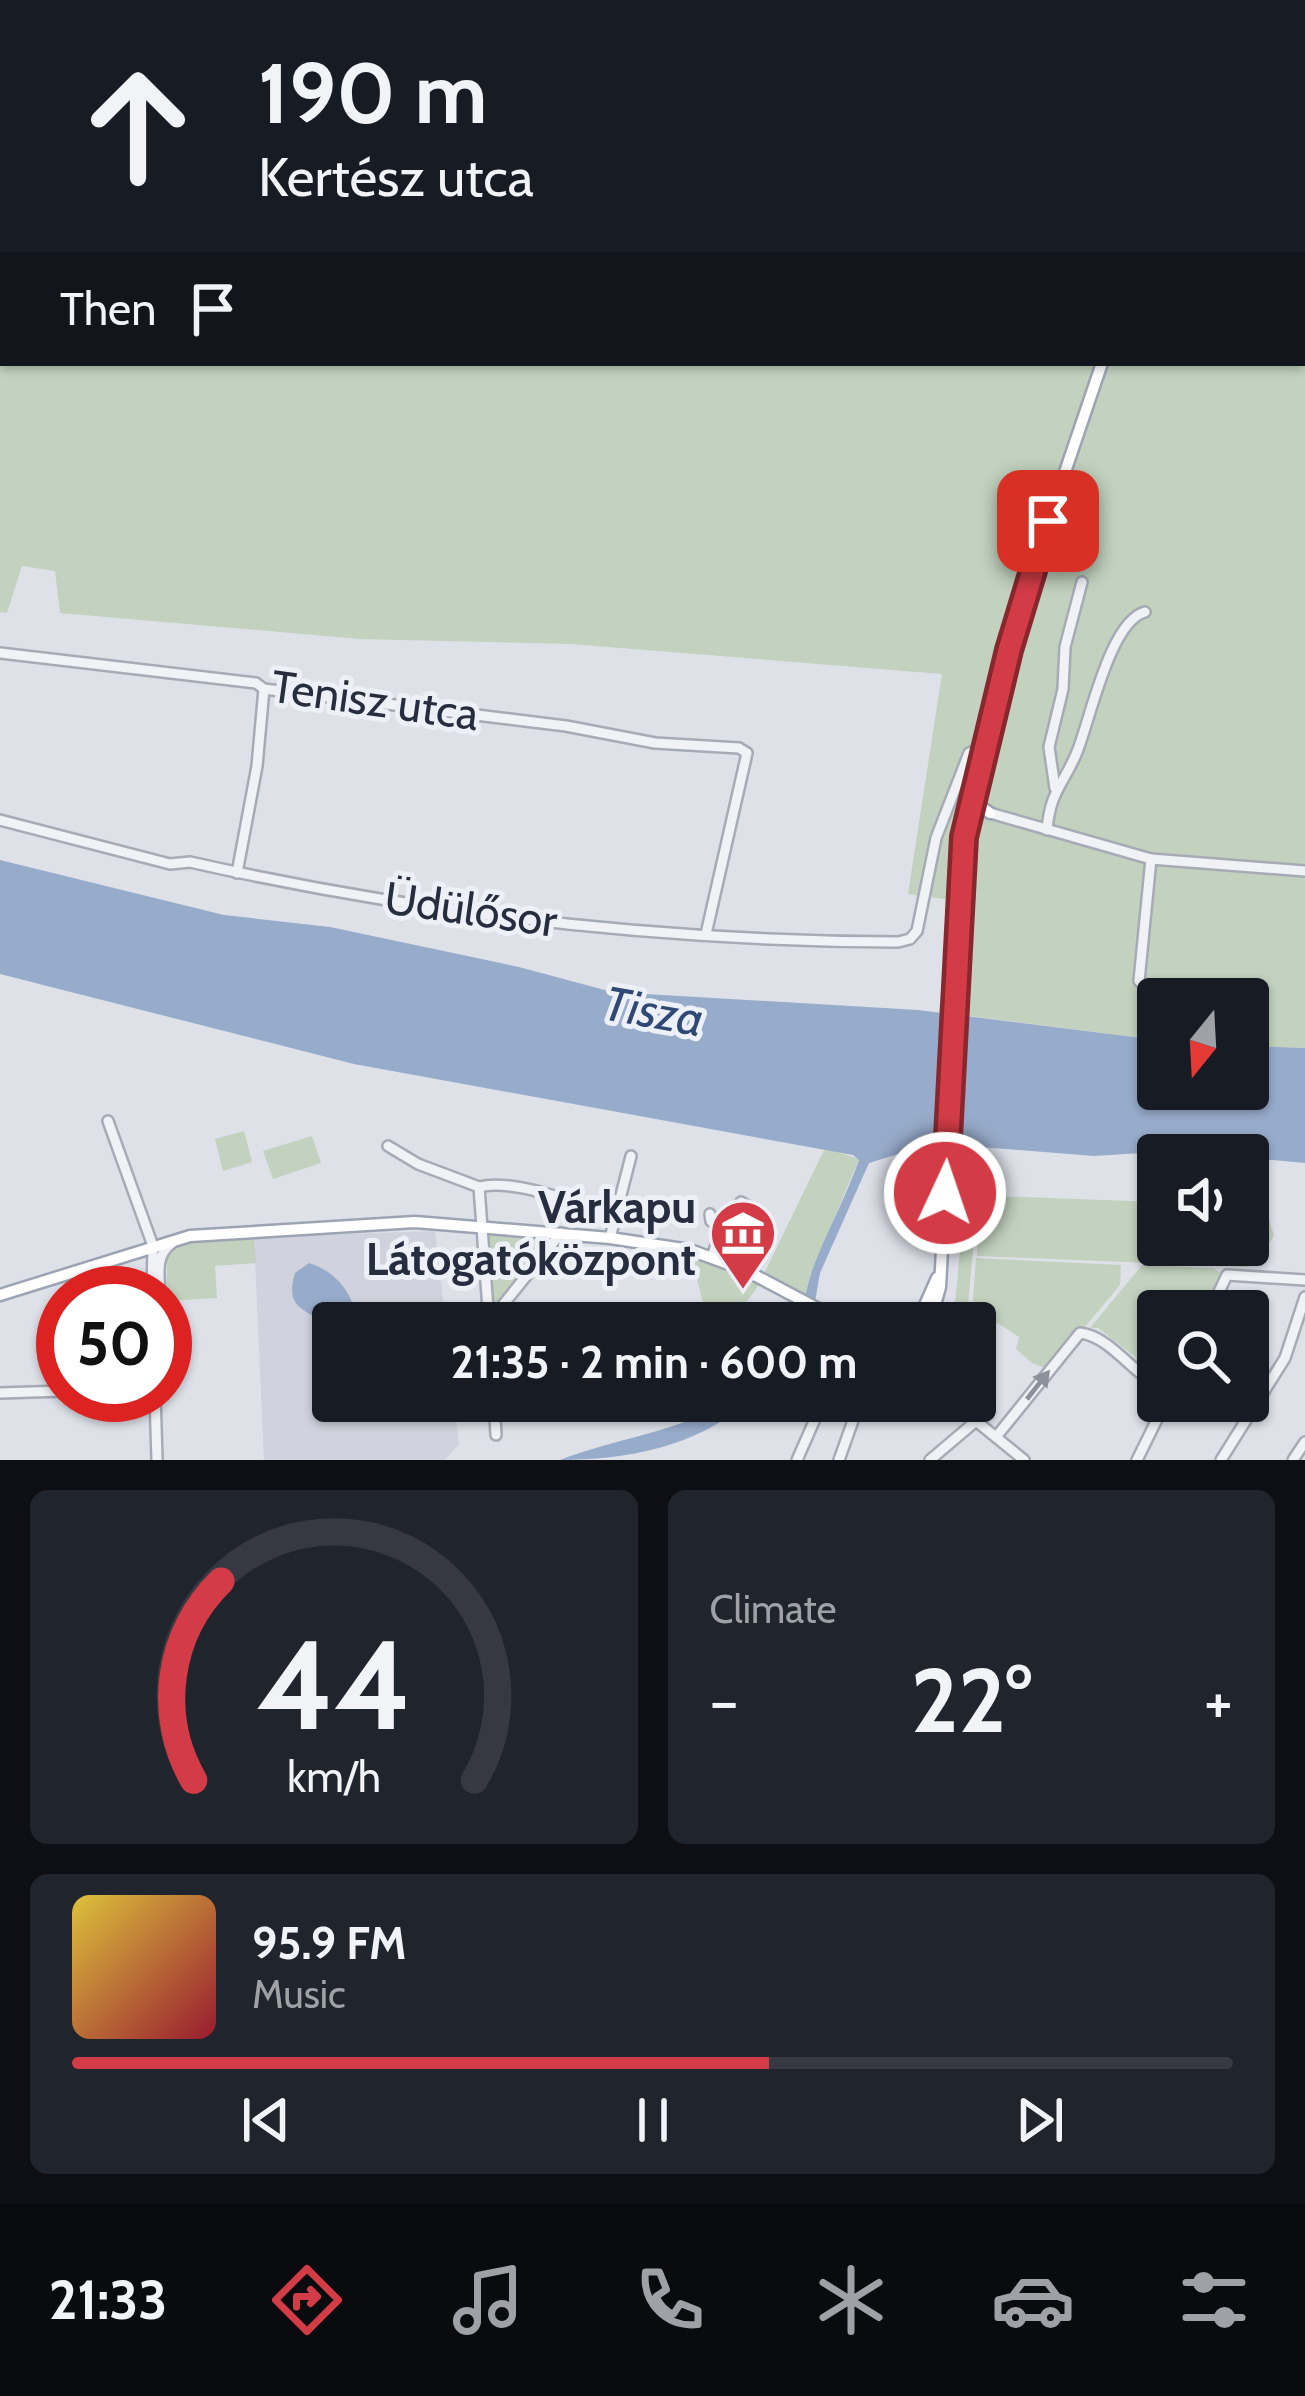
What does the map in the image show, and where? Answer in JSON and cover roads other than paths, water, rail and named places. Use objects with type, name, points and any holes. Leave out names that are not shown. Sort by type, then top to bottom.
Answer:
[{"type":"main road","points":[[938,1302],[965,832],[1027,584],[1101,366]]},
{"type":"main road","points":[[976,784],[980,806],[990,813]]},
{"type":"main road","points":[[971,811],[990,813]]},
{"type":"main road","points":[[965,832],[990,813]]},
{"type":"main road","points":[[0,1295],[178,1239],[345,1223],[482,1225],[690,1250],[808,1302]]},
{"type":"main road","points":[[926,1302],[940,1269]]},
{"type":"street","points":[[1047,830],[1055,788],[1049,747],[1063,689],[1065,646],[1082,582]]},
{"type":"street","points":[[1055,788],[1078,749],[1121,634],[1131,618],[1145,612]]},
{"type":"street","name":"Tenisz utca","points":[[0,652],[566,726],[655,743],[739,748],[747,753],[706,934]]},
{"type":"street","points":[[237,873],[257,766],[264,688]]},
{"type":"street","name":"Üdülősor","points":[[0,820],[170,864],[190,862],[548,921],[891,942],[910,939],[919,926],[936,838],[969,753],[984,748]]},
{"type":"street","points":[[990,813],[1151,859],[1305,871]]},
{"type":"street","points":[[1139,978],[1151,859]]},
{"type":"street","points":[[109,1121],[153,1246],[154,1266]]},
{"type":"street","points":[[388,1146],[418,1165],[479,1187],[522,1188],[614,1218]]},
{"type":"street","points":[[616,1238],[614,1218],[632,1156]]},
{"type":"street","points":[[479,1187],[488,1302]]},
{"type":"street","points":[[712,1256],[723,1227],[741,1211]]},
{"type":"street","points":[[710,1214],[711,1221],[723,1227]]},
{"type":"street","points":[[506,1302],[561,1233]]},
{"type":"street","points":[[159,1266],[163,1250],[178,1239]]},
{"type":"street","points":[[1220,1290],[1227,1275],[1305,1280]]},
{"type":"street","points":[[1221,1460],[1285,1358],[1305,1297]]},
{"type":"street","points":[[996,1437],[1080,1333],[1094,1334],[1137,1374]]},
{"type":"street","points":[[0,1393],[36,1392]]},
{"type":"street","points":[[156,1422],[157,1460]]},
{"type":"street","points":[[495,1422],[496,1435]]},
{"type":"street","points":[[797,1460],[814,1422]]},
{"type":"street","points":[[839,1460],[853,1422]]},
{"type":"street","points":[[930,1460],[975,1422]]},
{"type":"street","points":[[977,1422],[1020,1459]]},
{"type":"street","points":[[1137,1460],[1156,1422]]},
{"type":"street","points":[[1293,1460],[1305,1442]]},
{"type":"water","name":"Tisza","points":[[0,860],[224,915],[330,927],[612,992],[918,1010],[1137,1037],[1137,1110],[1269,1110],[1269,1047],[1305,1048],[1305,1163],[1269,1160],[1269,1134],[1137,1134],[1137,1153],[1094,1156],[955,1145],[914,1149],[869,1163],[820,1273],[815,1302],[803,1302],[859,1160],[853,1155],[354,1064],[0,974]]},
{"type":"water","points":[[309,1263],[328,1272],[351,1302],[312,1302],[312,1315],[293,1296],[295,1273]]},
{"type":"water","points":[[685,1422],[720,1422],[660,1448],[560,1460],[581,1452]]},
{"type":"place","name":"Várkapu Látogatóközpont","points":[[743,1292]]}]
